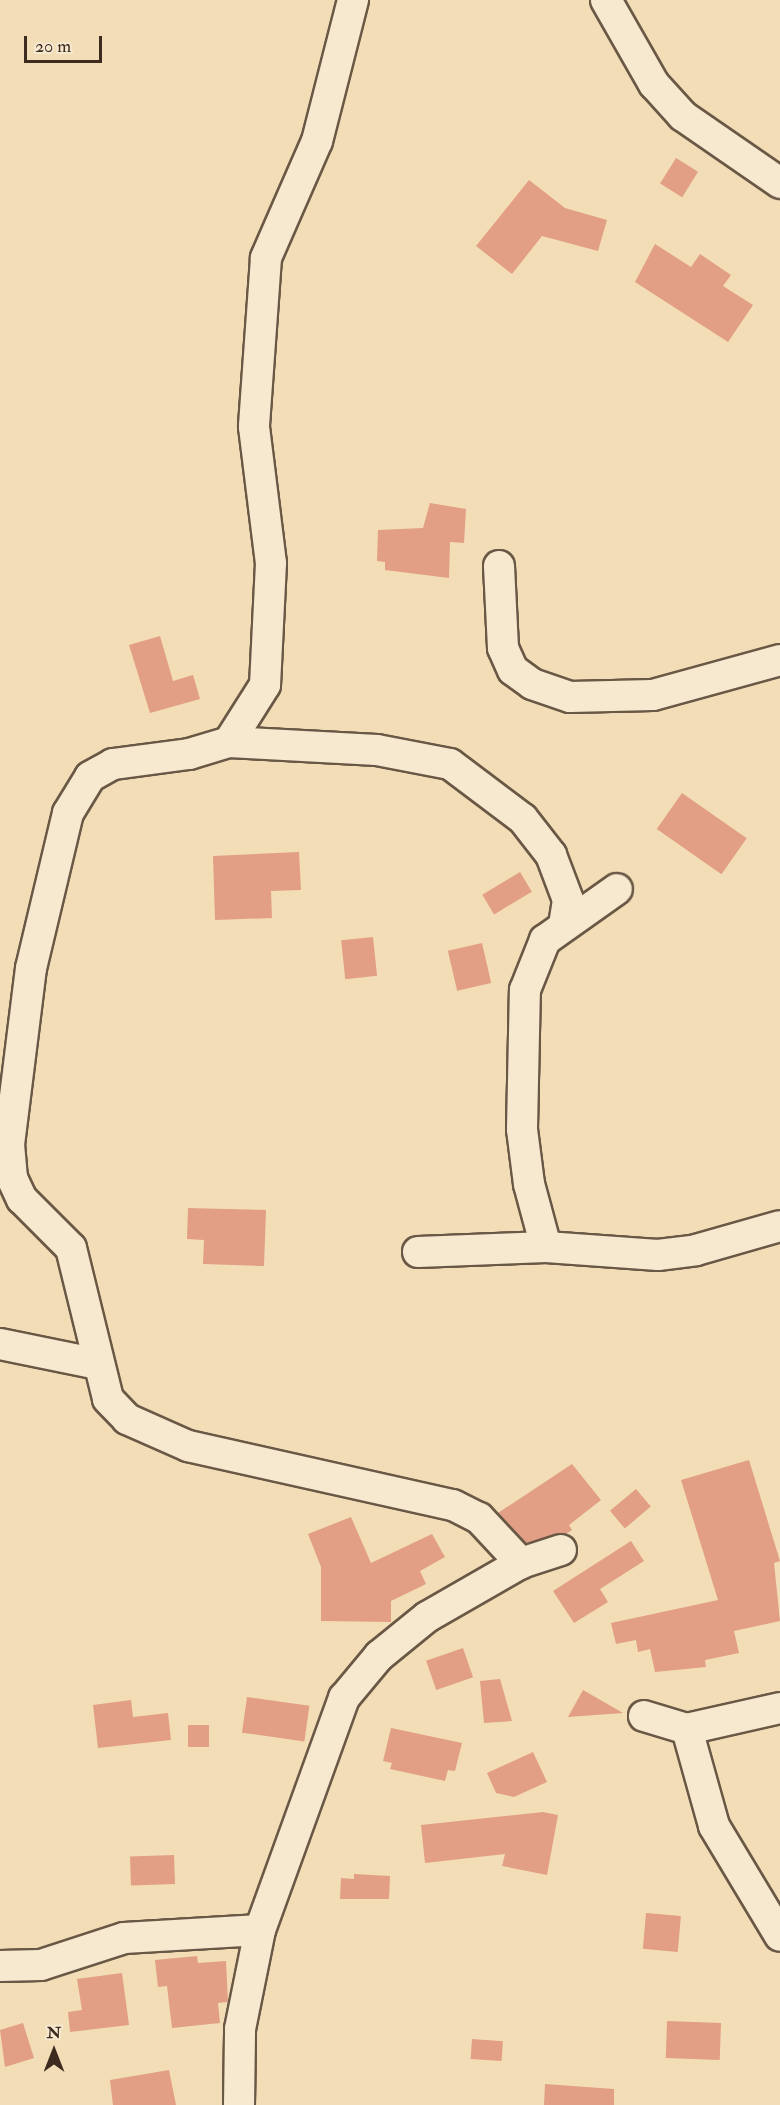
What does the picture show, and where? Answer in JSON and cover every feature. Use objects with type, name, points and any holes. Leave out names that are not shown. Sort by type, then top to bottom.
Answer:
[{"type":"street","points":[[229,742],[265,685],[273,612],[268,517],[254,427],[266,258],[317,141],[352,0]]},
{"type":"street","points":[[606,0],[654,84],[683,116],[780,183]]},
{"type":"street","points":[[499,566],[503,648],[513,670],[532,684],[570,697],[653,695],[780,660]]},
{"type":"street","points":[[521,1563],[479,1518],[453,1505],[158,1435],[127,1419],[108,1399],[71,1248],[22,1200],[12,1178],[9,1144],[31,968],[68,813],[90,777],[113,764],[189,754],[229,742],[377,750],[450,764],[523,819],[551,855],[568,900],[564,925]]},
{"type":"street","points":[[546,1247],[529,1184],[522,1129],[525,990],[545,940],[617,889]]},
{"type":"street","points":[[418,1252],[546,1247],[658,1254],[696,1250],[780,1226]]},
{"type":"street","points":[[0,1344],[98,1364]]},
{"type":"street","points":[[239,2105],[240,2029],[260,1930],[344,1698],[379,1656],[427,1617],[521,1563],[561,1550]]},
{"type":"street","points":[[644,1716],[687,1729],[780,1708]]},
{"type":"street","points":[[687,1729],[714,1827],[780,1936]]},
{"type":"street","points":[[0,1966],[41,1965],[124,1938],[260,1930]]},
{"type":"building","points":[[676,158],[698,172],[682,197],[660,183]]},
{"type":"building","points":[[529,180],[565,208],[607,220],[598,251],[542,236],[512,274],[476,246]]},
{"type":"building","points":[[655,244],[691,267],[700,254],[731,275],[723,286],[753,305],[728,342],[635,282]]},
{"type":"building","points":[[430,503],[466,509],[464,543],[450,542],[449,578],[385,570],[385,562],[377,561],[378,530],[423,528]]},
{"type":"building","points":[[160,636],[173,681],[193,675],[200,699],[150,713],[129,645]]},
{"type":"building","points":[[682,793],[747,838],[721,874],[657,829]]},
{"type":"building","points":[[299,852],[301,890],[271,891],[272,918],[215,920],[213,856]]},
{"type":"building","points":[[520,872],[532,892],[494,914],[482,895]]},
{"type":"building","points":[[373,937],[377,976],[345,979],[341,940]]},
{"type":"building","points":[[482,943],[491,983],[457,991],[448,951]]},
{"type":"building","points":[[188,1208],[266,1210],[264,1266],[203,1264],[204,1240],[187,1239]]},
{"type":"building","points":[[749,1460],[780,1561],[774,1563],[780,1621],[734,1631],[739,1653],[705,1660],[706,1667],[655,1672],[650,1649],[638,1652],[636,1640],[616,1644],[611,1623],[718,1600],[681,1480]]},
{"type":"building","points":[[572,1464],[601,1500],[569,1525],[572,1530],[566,1534],[526,1543],[498,1513]]},
{"type":"building","points":[[636,1489],[651,1507],[625,1528],[610,1511]]},
{"type":"building","points":[[351,1517],[371,1563],[432,1534],[445,1557],[420,1571],[426,1584],[391,1601],[391,1622],[321,1621],[321,1567],[308,1534]]},
{"type":"building","points":[[631,1541],[644,1561],[600,1589],[608,1602],[574,1623],[553,1591]]},
{"type":"building","points":[[463,1648],[473,1677],[436,1690],[426,1661]]},
{"type":"building","points":[[500,1679],[512,1721],[484,1723],[480,1681]]},
{"type":"building","points":[[583,1690],[623,1713],[568,1717]]},
{"type":"building","points":[[247,1697],[309,1706],[304,1741],[242,1733]]},
{"type":"building","points":[[131,1700],[133,1717],[168,1713],[171,1740],[98,1748],[93,1705]]},
{"type":"building","points":[[188,1725],[209,1725],[209,1747],[188,1747]]},
{"type":"building","points":[[391,1728],[462,1743],[455,1771],[448,1770],[445,1781],[390,1769],[392,1763],[383,1761]]},
{"type":"building","points":[[533,1752],[547,1782],[514,1797],[496,1793],[487,1773]]},
{"type":"building","points":[[543,1812],[558,1815],[547,1875],[502,1866],[505,1854],[425,1863],[421,1825]]},
{"type":"building","points":[[174,1855],[175,1884],[131,1886],[130,1857]]},
{"type":"building","points":[[354,1874],[390,1876],[389,1899],[340,1899],[341,1878],[354,1879]]},
{"type":"building","points":[[646,1913],[681,1916],[678,1952],[643,1949]]},
{"type":"building","points":[[197,1956],[198,1963],[226,1961],[228,2002],[218,2003],[220,2023],[172,2028],[167,1986],[158,1987],[155,1960]]},
{"type":"building","points":[[122,1973],[129,2025],[70,2032],[68,2012],[82,2010],[77,1979]]},
{"type":"building","points":[[667,2021],[721,2023],[720,2060],[666,2058]]},
{"type":"building","points":[[23,2023],[34,2058],[5,2067],[0,2030]]},
{"type":"building","points":[[472,2039],[503,2041],[502,2061],[471,2059]]},
{"type":"building","points":[[169,2070],[176,2105],[113,2105],[110,2080]]},
{"type":"building","points":[[545,2084],[614,2089],[614,2105],[544,2105]]}]
